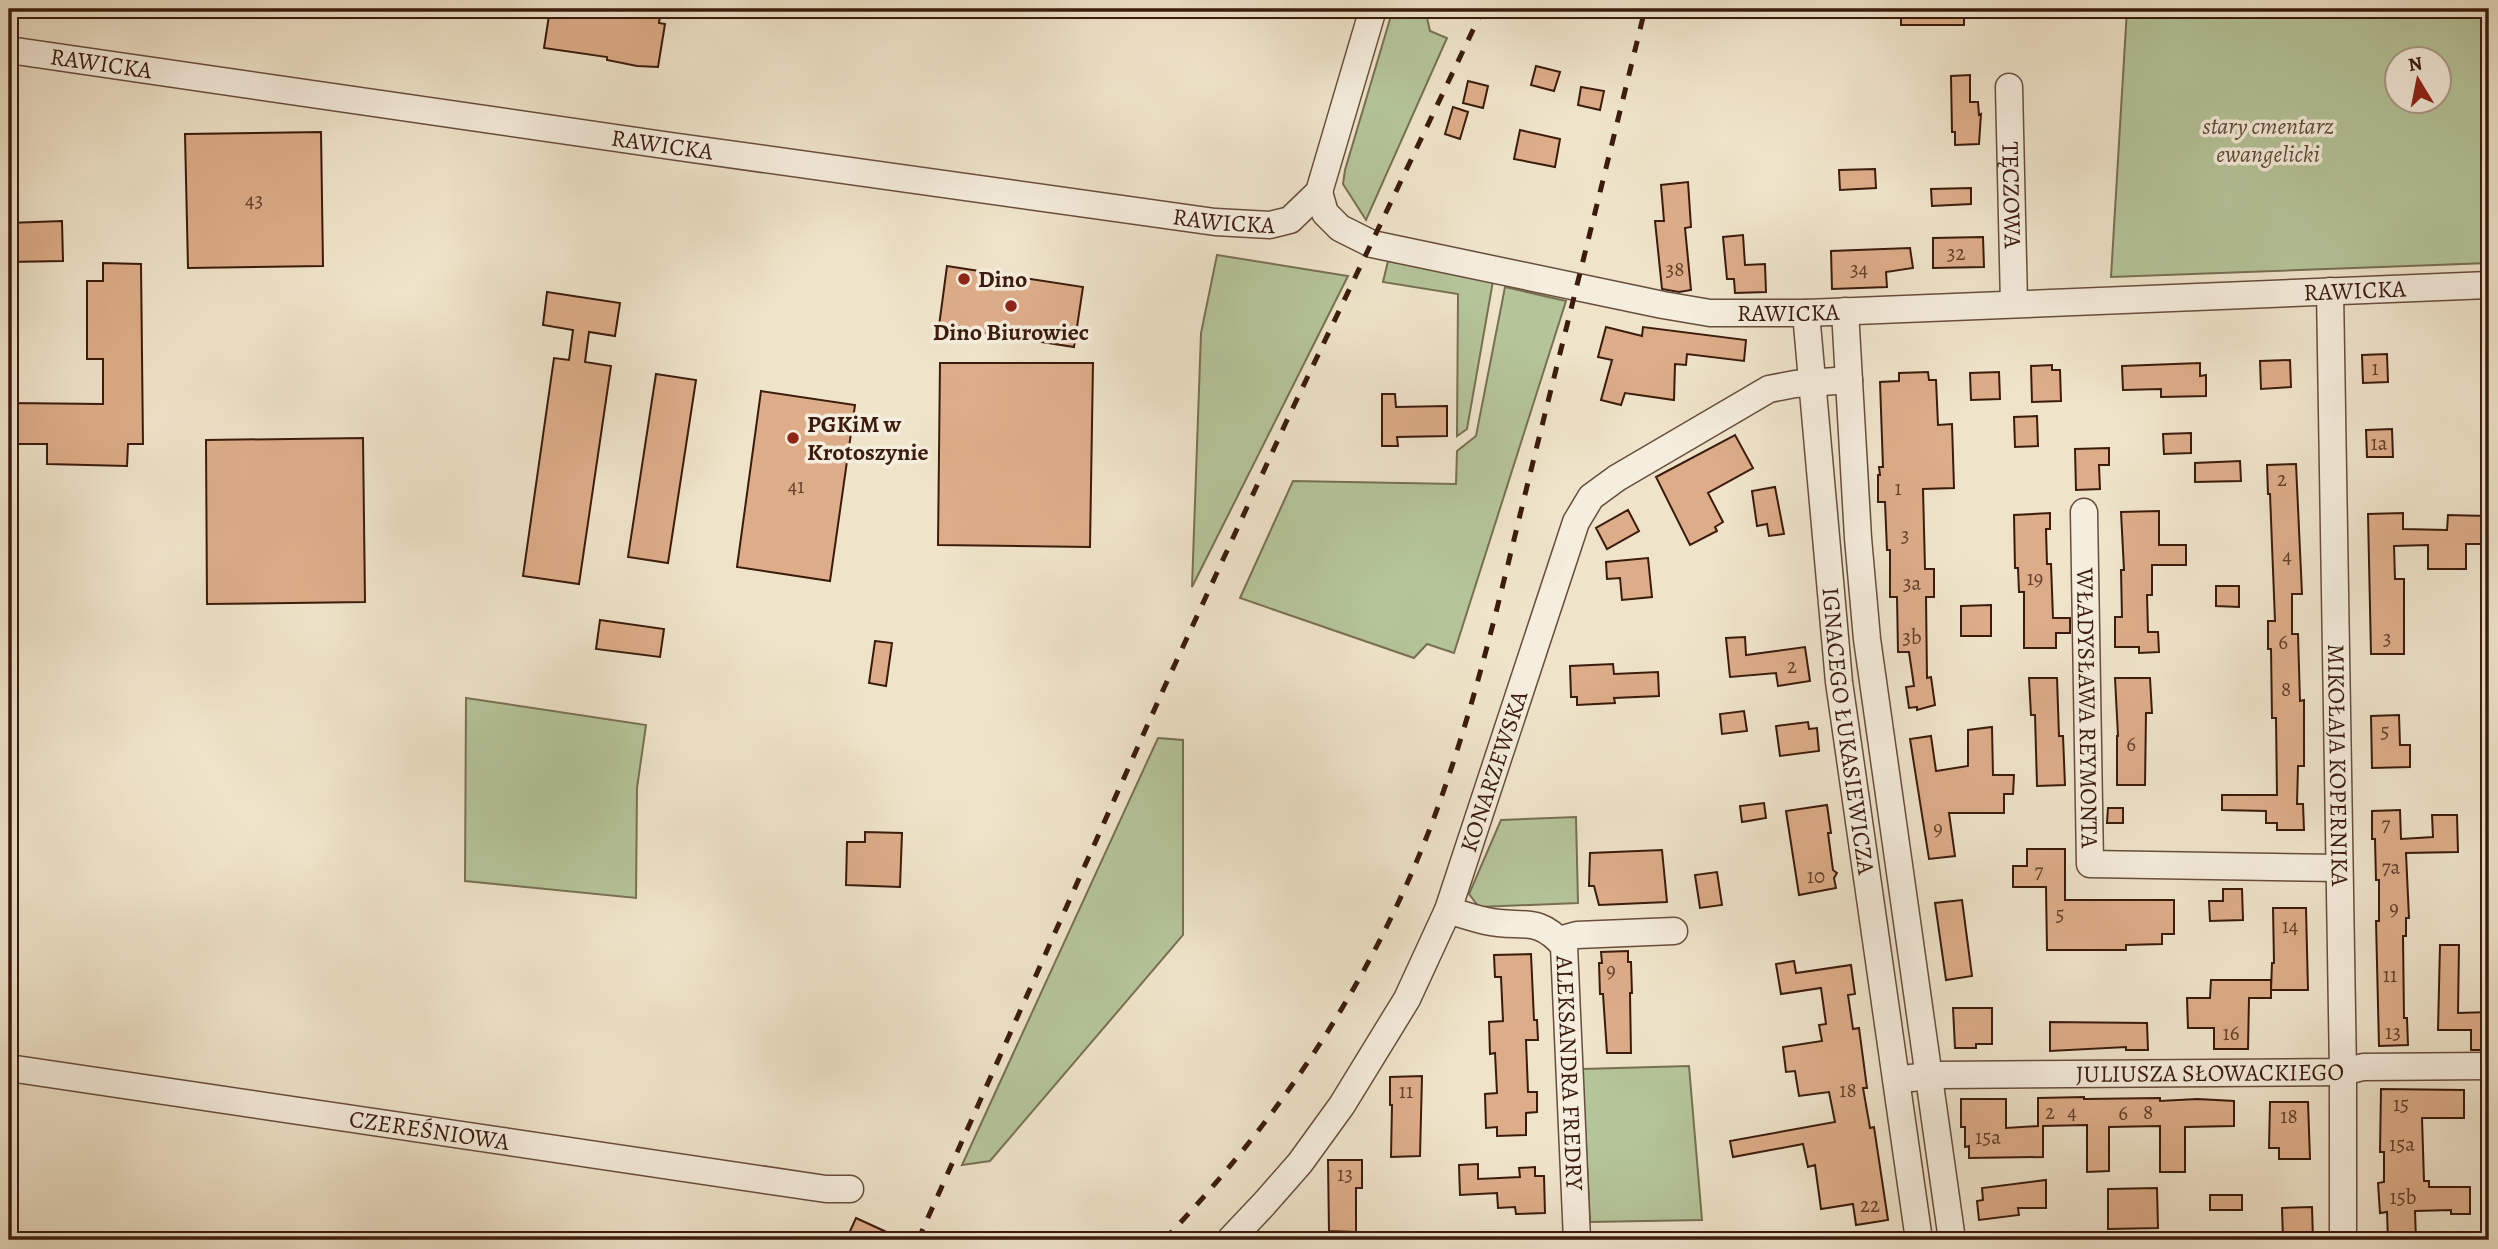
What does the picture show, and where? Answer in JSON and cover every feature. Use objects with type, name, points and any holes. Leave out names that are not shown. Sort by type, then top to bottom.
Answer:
[{"type":"street","points":[[1319,192],[1373,9]]},
{"type":"street","name":"RAWICKA","points":[[9,50],[1215,222],[1270,225],[1290,220],[1319,192],[1325,213],[1340,228],[1372,244],[1710,313],[1806,313],[2489,285]]},
{"type":"street","name":"TĘCZOWA","points":[[2009,87],[2014,304]]},
{"type":"street","name":"MIKOŁAJA KOPERNIKA","points":[[2330,291],[2343,1072],[2343,1240]]},
{"type":"street","name":"IGNACEGO ŁUKASIEWICZA","points":[[1844,311],[1858,538],[1869,652],[1952,1240]]},
{"type":"street","name":"IGNACEGO ŁUKASIEWICZA","points":[[1806,313],[1837,657],[1919,1240]]},
{"type":"street","points":[[1812,382],[1849,380]]},
{"type":"street","name":"KONARZEWSKA","points":[[1230,1240],[1300,1163],[1342,1105],[1407,999],[1448,910],[1576,522],[1591,496],[1769,389],[1812,382]]},
{"type":"street","name":"WŁADYSŁAWA REYMONTA","points":[[2084,512],[2090,864],[2339,868]]},
{"type":"street","points":[[1837,657],[1869,652]]},
{"type":"street","name":"ALEKSANDRA FREDRY","points":[[1448,910],[1489,922],[1534,925],[1553,933],[1564,946],[1577,1240]]},
{"type":"street","points":[[1559,940],[1577,935],[1674,931]]},
{"type":"street","name":"JULIUSZA SŁOWACKIEGO","points":[[1929,1076],[2343,1072],[2363,1067],[2489,1066]]},
{"type":"street","name":"CZEREŚNIOWA","points":[[9,1068],[826,1189],[850,1189]]},
{"type":"street","points":[[1896,1080],[1929,1076]]},
{"type":"green space","points":[[1393,9],[1425,9],[1430,31],[1447,38],[1366,220],[1343,184]]},
{"type":"green space","name":"stary cmentarz ewangelicki","points":[[2127,9],[2489,9],[2489,263],[2111,277]]},
{"type":"green space","points":[[1217,255],[1348,276],[1192,587],[1201,333]]},
{"type":"green space","points":[[1388,261],[1493,281],[1467,429],[1457,436],[1458,294],[1383,282]]},
{"type":"green space","points":[[1505,287],[1566,301],[1454,653],[1427,644],[1414,658],[1240,598],[1293,481],[1456,484],[1457,451],[1476,436]]},
{"type":"green space","points":[[466,698],[646,725],[637,788],[636,898],[465,881]]},
{"type":"green space","points":[[1158,738],[1183,740],[1183,935],[990,1161],[962,1165]]},
{"type":"green space","points":[[1576,817],[1578,903],[1479,907],[1469,894],[1501,820]]},
{"type":"green space","points":[[1689,1066],[1702,1220],[1590,1222],[1582,1069]]},
{"type":"building","points":[[550,9],[661,9],[659,23],[665,24],[658,67],[637,66],[607,60],[607,57],[544,48]]},
{"type":"building","points":[[1901,9],[1964,9],[1964,25],[1901,25]]},
{"type":"building","points":[[1536,66],[1560,72],[1554,91],[1531,85]]},
{"type":"building","points":[[1970,75],[1970,102],[1978,102],[1979,115],[1981,114],[1979,144],[1955,145],[1955,132],[1952,132],[1951,76]]},
{"type":"building","points":[[1468,81],[1488,86],[1483,108],[1463,103]]},
{"type":"building","points":[[1581,87],[1604,91],[1600,110],[1578,105]]},
{"type":"building","points":[[1453,107],[1468,112],[1460,139],[1445,134]]},
{"type":"building","points":[[1520,130],[1560,139],[1555,167],[1514,159]]},
{"type":"building","points":[[321,132],[323,266],[188,268],[185,134]]},
{"type":"building","points":[[1875,169],[1876,188],[1840,190],[1839,170]]},
{"type":"building","points":[[1688,182],[1691,227],[1685,228],[1691,290],[1679,292],[1662,289],[1655,221],[1664,221],[1661,185]]},
{"type":"building","points":[[1971,188],[1971,204],[1932,206],[1931,189]]},
{"type":"building","points":[[62,221],[63,261],[9,262],[9,223]]},
{"type":"building","points":[[1743,235],[1745,265],[1765,264],[1766,292],[1735,293],[1734,279],[1727,279],[1723,237]]},
{"type":"building","points":[[1983,237],[1984,267],[1933,268],[1933,238]]},
{"type":"building","points":[[1910,248],[1913,268],[1886,272],[1887,287],[1832,289],[1831,251]]},
{"type":"building","points":[[103,263],[141,264],[143,444],[128,444],[127,466],[47,464],[47,444],[9,444],[9,403],[103,404],[103,359],[87,359],[87,281],[103,281]]},
{"type":"building","name":"Dino Biurowiec","points":[[947,266],[1083,287],[1074,347],[939,326]]},
{"type":"building","points":[[547,292],[620,303],[615,336],[589,332],[585,362],[611,366],[579,584],[523,576],[554,358],[569,360],[573,330],[543,325]]},
{"type":"building","points":[[1606,327],[1642,336],[1643,327],[1746,340],[1744,361],[1687,354],[1686,365],[1675,364],[1674,400],[1625,393],[1621,405],[1601,400],[1612,360],[1598,357]]},
{"type":"building","points":[[2387,354],[2388,382],[2363,383],[2362,355]]},
{"type":"building","points":[[2290,360],[2291,387],[2261,389],[2260,361]]},
{"type":"building","points":[[940,363],[1093,363],[1090,547],[938,545]]},
{"type":"building","points":[[2200,363],[2200,376],[2206,375],[2206,396],[2161,397],[2161,389],[2123,390],[2122,366]]},
{"type":"building","points":[[2052,365],[2052,370],[2060,370],[2061,401],[2032,402],[2031,366]]},
{"type":"building","points":[[1928,372],[1929,380],[1936,380],[1938,425],[1952,424],[1954,488],[1923,489],[1925,569],[1934,569],[1934,597],[1926,597],[1927,678],[1931,677],[1935,705],[1917,710],[1917,707],[1909,708],[1906,687],[1914,686],[1909,652],[1898,652],[1897,597],[1890,597],[1890,550],[1887,550],[1885,502],[1878,502],[1879,467],[1883,467],[1880,382],[1899,381],[1899,373]]},
{"type":"building","points":[[1999,372],[2000,399],[1971,400],[1970,373]]},
{"type":"building","points":[[656,374],[696,380],[668,563],[628,557]]},
{"type":"building","points":[[761,391],[855,405],[830,581],[737,567]]},
{"type":"building","points":[[1382,394],[1395,394],[1396,407],[1447,406],[1447,436],[1397,437],[1398,446],[1382,446]]},
{"type":"building","points":[[2037,416],[2038,446],[2015,447],[2014,417]]},
{"type":"building","points":[[2392,429],[2393,457],[2367,457],[2366,430]]},
{"type":"building","points":[[2191,433],[2191,453],[2164,454],[2163,434]]},
{"type":"building","points":[[1735,435],[1753,468],[1708,493],[1723,522],[1715,527],[1717,531],[1690,545],[1656,477]]},
{"type":"building","points":[[363,438],[365,602],[207,604],[206,440]]},
{"type":"building","points":[[2109,448],[2109,465],[2099,465],[2100,489],[2076,490],[2075,449]]},
{"type":"building","points":[[2240,461],[2241,481],[2195,482],[2195,463]]},
{"type":"building","points":[[2296,464],[2302,594],[2292,594],[2292,634],[2298,634],[2300,701],[2304,700],[2304,766],[2298,766],[2297,804],[2303,804],[2304,830],[2277,830],[2277,823],[2266,823],[2266,811],[2222,810],[2222,795],[2277,795],[2276,718],[2272,718],[2271,649],[2268,649],[2268,621],[2275,621],[2267,465]]},
{"type":"building","points":[[1775,487],[1784,534],[1769,536],[1767,524],[1757,526],[1752,491]]},
{"type":"building","points":[[1628,510],[1639,531],[1607,549],[1596,528]]},
{"type":"building","points":[[2159,511],[2159,545],[2186,545],[2186,565],[2152,565],[2152,595],[2147,595],[2148,632],[2158,632],[2159,652],[2139,653],[2139,647],[2115,647],[2115,617],[2122,617],[2121,570],[2124,570],[2121,512]]},
{"type":"building","points":[[2050,513],[2050,529],[2046,529],[2047,564],[2051,564],[2053,618],[2070,618],[2070,633],[2056,633],[2056,648],[2024,648],[2024,592],[2019,592],[2018,568],[2015,568],[2014,515]]},
{"type":"building","points":[[2403,513],[2403,529],[2447,530],[2448,515],[2486,516],[2486,544],[2466,544],[2466,569],[2428,569],[2428,545],[2394,546],[2395,579],[2404,579],[2404,654],[2371,654],[2368,514]]},
{"type":"building","points":[[1648,558],[1652,597],[1622,600],[1620,578],[1607,579],[1606,562]]},
{"type":"building","points":[[2216,586],[2239,586],[2239,607],[2216,606]]},
{"type":"building","points":[[1991,605],[1991,636],[1961,636],[1961,606]]},
{"type":"building","points":[[600,620],[664,629],[660,657],[596,649]]},
{"type":"building","points":[[1745,637],[1746,655],[1805,647],[1810,681],[1778,686],[1776,673],[1730,677],[1726,638]]},
{"type":"building","points":[[875,641],[892,643],[886,686],[869,683]]},
{"type":"building","points":[[1613,664],[1614,674],[1658,672],[1659,696],[1614,698],[1615,703],[1577,705],[1577,697],[1571,697],[1570,666]]},
{"type":"building","points":[[2029,678],[2057,678],[2059,736],[2063,736],[2065,785],[2037,786],[2035,715],[2031,715]]},
{"type":"building","points":[[2115,678],[2150,678],[2152,713],[2146,713],[2145,785],[2117,785]]},
{"type":"building","points":[[1744,711],[1747,731],[1722,734],[1720,714]]},
{"type":"building","points":[[2399,715],[2400,745],[2410,745],[2410,767],[2372,768],[2371,716]]},
{"type":"building","points":[[1808,722],[1809,729],[1817,728],[1819,751],[1780,756],[1776,726]]},
{"type":"building","points":[[1992,727],[1993,775],[2014,775],[2013,794],[2004,794],[2004,813],[1949,813],[1955,856],[1929,859],[1910,739],[1931,736],[1936,771],[1968,766],[1968,730]]},
{"type":"building","points":[[1764,803],[1766,818],[1742,822],[1740,806]]},
{"type":"building","points":[[1827,805],[1833,870],[1837,873],[1834,878],[1836,888],[1799,895],[1786,811]]},
{"type":"building","points":[[2108,808],[2123,808],[2123,823],[2107,823]]},
{"type":"building","points":[[2400,810],[2401,839],[2433,837],[2432,815],[2457,815],[2458,852],[2406,853],[2409,918],[2406,918],[2406,936],[2403,936],[2404,1018],[2407,1018],[2408,1045],[2379,1046],[2376,921],[2379,921],[2379,880],[2376,880],[2372,811]]},
{"type":"building","points":[[865,832],[902,833],[900,887],[846,885],[847,842],[865,842]]},
{"type":"building","points":[[2027,849],[2065,849],[2065,900],[2174,900],[2174,934],[2162,934],[2162,944],[2126,945],[2126,950],[2047,950],[2046,887],[2013,887],[2013,866],[2027,866]]},
{"type":"building","points":[[1662,850],[1667,902],[1599,905],[1594,886],[1589,886],[1590,853]]},
{"type":"building","points":[[1717,872],[1722,905],[1700,908],[1695,875]]},
{"type":"building","points":[[2223,889],[2242,889],[2243,920],[2210,921],[2209,901],[2223,901]]},
{"type":"building","points":[[1962,900],[1972,976],[1946,980],[1935,903]]},
{"type":"building","points":[[2273,908],[2306,908],[2308,990],[2271,990],[2274,963]]},
{"type":"building","points":[[2440,945],[2459,945],[2458,1013],[2489,1012],[2489,1050],[2471,1050],[2471,1030],[2438,1030]]},
{"type":"building","points":[[1628,951],[1632,993],[1631,1053],[1607,1053],[1603,994],[1600,994],[1601,952]]},
{"type":"building","points":[[1531,954],[1534,1020],[1537,1020],[1538,1040],[1526,1040],[1528,1092],[1537,1092],[1537,1112],[1526,1113],[1526,1135],[1497,1136],[1497,1127],[1486,1128],[1485,1094],[1497,1093],[1495,1053],[1490,1054],[1489,1022],[1503,1021],[1501,977],[1495,977],[1494,955]]},
{"type":"building","points":[[1794,961],[1796,973],[1851,965],[1855,994],[1848,995],[1853,1029],[1859,1028],[1867,1088],[1863,1088],[1870,1128],[1874,1127],[1888,1220],[1856,1225],[1853,1204],[1821,1209],[1815,1165],[1808,1167],[1803,1144],[1733,1157],[1730,1141],[1835,1122],[1829,1092],[1799,1096],[1795,1071],[1786,1072],[1783,1047],[1822,1041],[1819,1025],[1826,1024],[1821,988],[1781,994],[1776,964]]},
{"type":"building","points":[[2211,980],[2271,980],[2271,998],[2249,998],[2248,1049],[2214,1049],[2214,1028],[2188,1028],[2187,998],[2210,998]]},
{"type":"building","points":[[1953,1008],[1992,1008],[1992,1044],[1976,1044],[1976,1048],[1955,1048]]},
{"type":"building","points":[[2050,1022],[2147,1023],[2148,1050],[2126,1050],[2126,1047],[2050,1051]]},
{"type":"building","points":[[1422,1076],[1420,1156],[1391,1157],[1390,1077]]},
{"type":"building","points":[[2381,1089],[2464,1090],[2464,1118],[2422,1118],[2424,1181],[2429,1181],[2429,1187],[2470,1187],[2470,1214],[2451,1214],[2451,1210],[2415,1211],[2416,1240],[2388,1240],[2387,1212],[2380,1213],[2378,1183],[2384,1182],[2384,1152],[2380,1152]]},
{"type":"building","points":[[2038,1098],[2234,1101],[2234,1126],[2185,1127],[2185,1172],[2160,1172],[2160,1126],[2109,1127],[2109,1171],[2087,1172],[2087,1125],[2043,1126],[2043,1157],[1969,1158],[1969,1146],[1965,1147],[1965,1127],[1961,1127],[1961,1099],[2006,1099],[2006,1128],[2038,1126]]},
{"type":"building","points":[[2270,1102],[2308,1102],[2310,1159],[2279,1159],[2279,1148],[2269,1148]]},
{"type":"building","points":[[1328,1160],[1362,1160],[1362,1188],[1356,1188],[1356,1232],[1329,1231]]},
{"type":"building","points":[[1478,1164],[1478,1179],[1520,1177],[1519,1168],[1535,1167],[1535,1176],[1544,1176],[1545,1213],[1516,1214],[1515,1207],[1498,1208],[1497,1193],[1460,1195],[1459,1165]]},
{"type":"building","points":[[2046,1180],[2046,1208],[2018,1208],[2019,1215],[1979,1220],[1977,1201],[1983,1200],[1982,1188]]},
{"type":"building","points":[[2157,1188],[2158,1228],[2108,1229],[2108,1189]]},
{"type":"building","points":[[2210,1195],[2242,1195],[2242,1210],[2210,1210]]},
{"type":"building","points":[[2312,1207],[2313,1240],[2283,1240],[2282,1208]]},
{"type":"building","points":[[856,1218],[904,1240],[846,1240]]},
{"type":"railway","points":[[918,1240],[1164,688],[1288,418],[1483,9]]},
{"type":"railway","points":[[1164,1240],[1244,1148],[1315,1051],[1376,947],[1427,836],[1460,742],[1487,647],[1645,9]]},
{"type":"place","name":"Dino","points":[[964,279]]},
{"type":"place","name":"Dino Biurowiec","points":[[1011,306]]},
{"type":"place","name":"PGKiM w Krotoszynie","points":[[793,438]]}]
